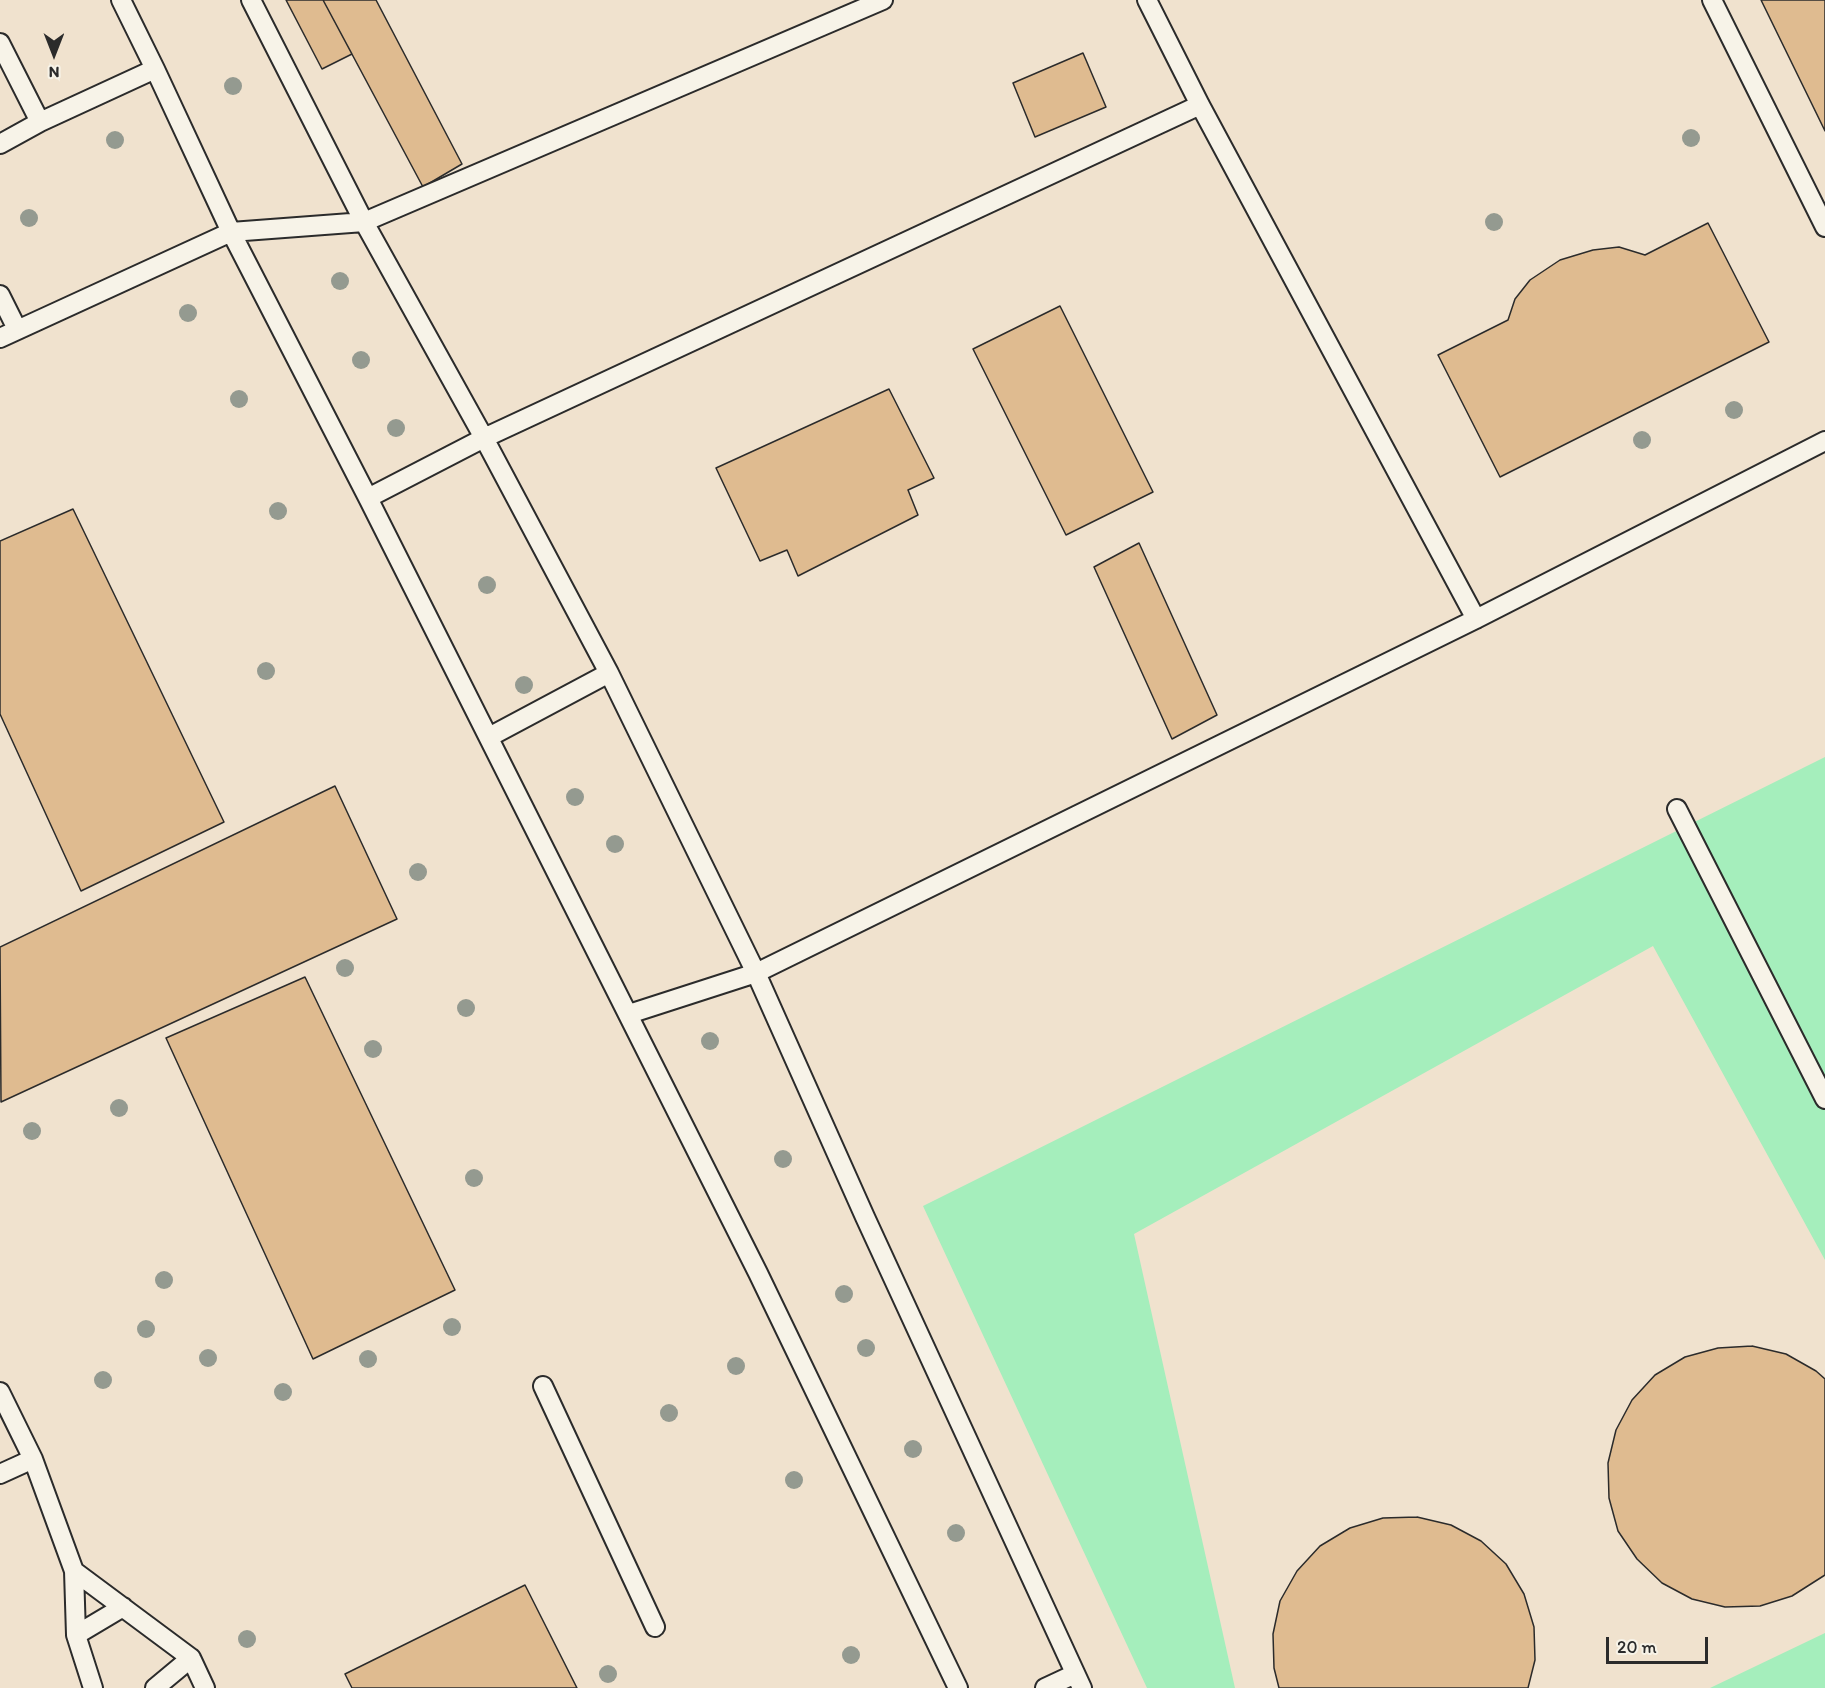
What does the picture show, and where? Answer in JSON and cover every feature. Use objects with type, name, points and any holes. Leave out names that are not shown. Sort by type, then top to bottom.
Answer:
[{"type":"lane","points":[[121,0],[231,232],[489,737],[758,1273],[958,1688]]},
{"type":"lane","points":[[251,0],[364,222],[609,673],[756,973],[1078,1681],[1045,1688]]},
{"type":"lane","points":[[0,338],[231,232],[364,222],[883,0]]},
{"type":"lane","points":[[1147,0],[1200,105],[1476,619]]},
{"type":"lane","points":[[1712,0],[1825,227]]},
{"type":"lane","points":[[0,43],[40,122]]},
{"type":"lane","points":[[0,144],[40,122],[155,69]]},
{"type":"lane","points":[[368,498],[483,438],[1200,105]]},
{"type":"lane","points":[[0,295],[17,329]]},
{"type":"lane","points":[[629,1014],[756,973],[1476,619],[1825,441]]},
{"type":"lane","points":[[489,737],[609,673]]},
{"type":"lane","points":[[1677,809],[1825,1099]]},
{"type":"lane","points":[[543,1386],[656,1627]]},
{"type":"lane","points":[[0,1392],[33,1459],[74,1571],[76,1635],[93,1688]]},
{"type":"lane","points":[[0,1474],[33,1459]]},
{"type":"lane","points":[[74,1571],[190,1658],[205,1688]]},
{"type":"lane","points":[[76,1635],[123,1606]]},
{"type":"lane","points":[[155,1688],[190,1658]]},
{"type":"shaded area","points":[[0,0],[1825,0],[1825,1688],[0,1688]]},
{"type":"green space","points":[[1825,757],[1825,1260],[1653,946],[1134,1234],[1235,1688],[1147,1688],[923,1206]]},
{"type":"green space","points":[[1825,1633],[1825,1688],[1710,1688]]},
{"type":"building","points":[[286,0],[323,0],[352,54],[322,69]]},
{"type":"building","points":[[323,0],[376,0],[462,164],[423,187]]},
{"type":"building","points":[[1761,0],[1825,0],[1825,131]]},
{"type":"building","points":[[1083,53],[1106,107],[1035,137],[1013,83]]},
{"type":"building","points":[[1708,223],[1769,342],[1500,477],[1438,355],[1508,320],[1515,299],[1530,280],[1560,260],[1593,250],[1619,247],[1645,255]]},
{"type":"building","points":[[1060,306],[1153,492],[1066,535],[973,349]]},
{"type":"building","points":[[889,389],[934,478],[908,490],[918,515],[798,576],[787,550],[760,561],[716,468]]},
{"type":"building","points":[[73,509],[224,822],[81,891],[0,714],[0,541]]},
{"type":"building","points":[[1139,543],[1217,715],[1172,739],[1094,567]]},
{"type":"building","points":[[335,786],[397,919],[1,1102],[0,947]]},
{"type":"building","points":[[305,977],[455,1290],[313,1359],[166,1038]]},
{"type":"building","points":[[1752,1346],[1786,1354],[1816,1371],[1825,1379],[1825,1575],[1792,1596],[1760,1606],[1725,1607],[1692,1599],[1662,1583],[1637,1559],[1618,1531],[1609,1498],[1608,1463],[1616,1430],[1632,1400],[1655,1375],[1685,1357],[1718,1348]]},
{"type":"building","points":[[1417,1517],[1451,1525],[1481,1541],[1506,1564],[1524,1594],[1534,1627],[1535,1660],[1528,1688],[1279,1688],[1274,1668],[1273,1634],[1280,1601],[1297,1571],[1320,1546],[1350,1528],[1383,1518]]},
{"type":"building","points":[[525,1585],[577,1688],[352,1688],[345,1674]]}]
